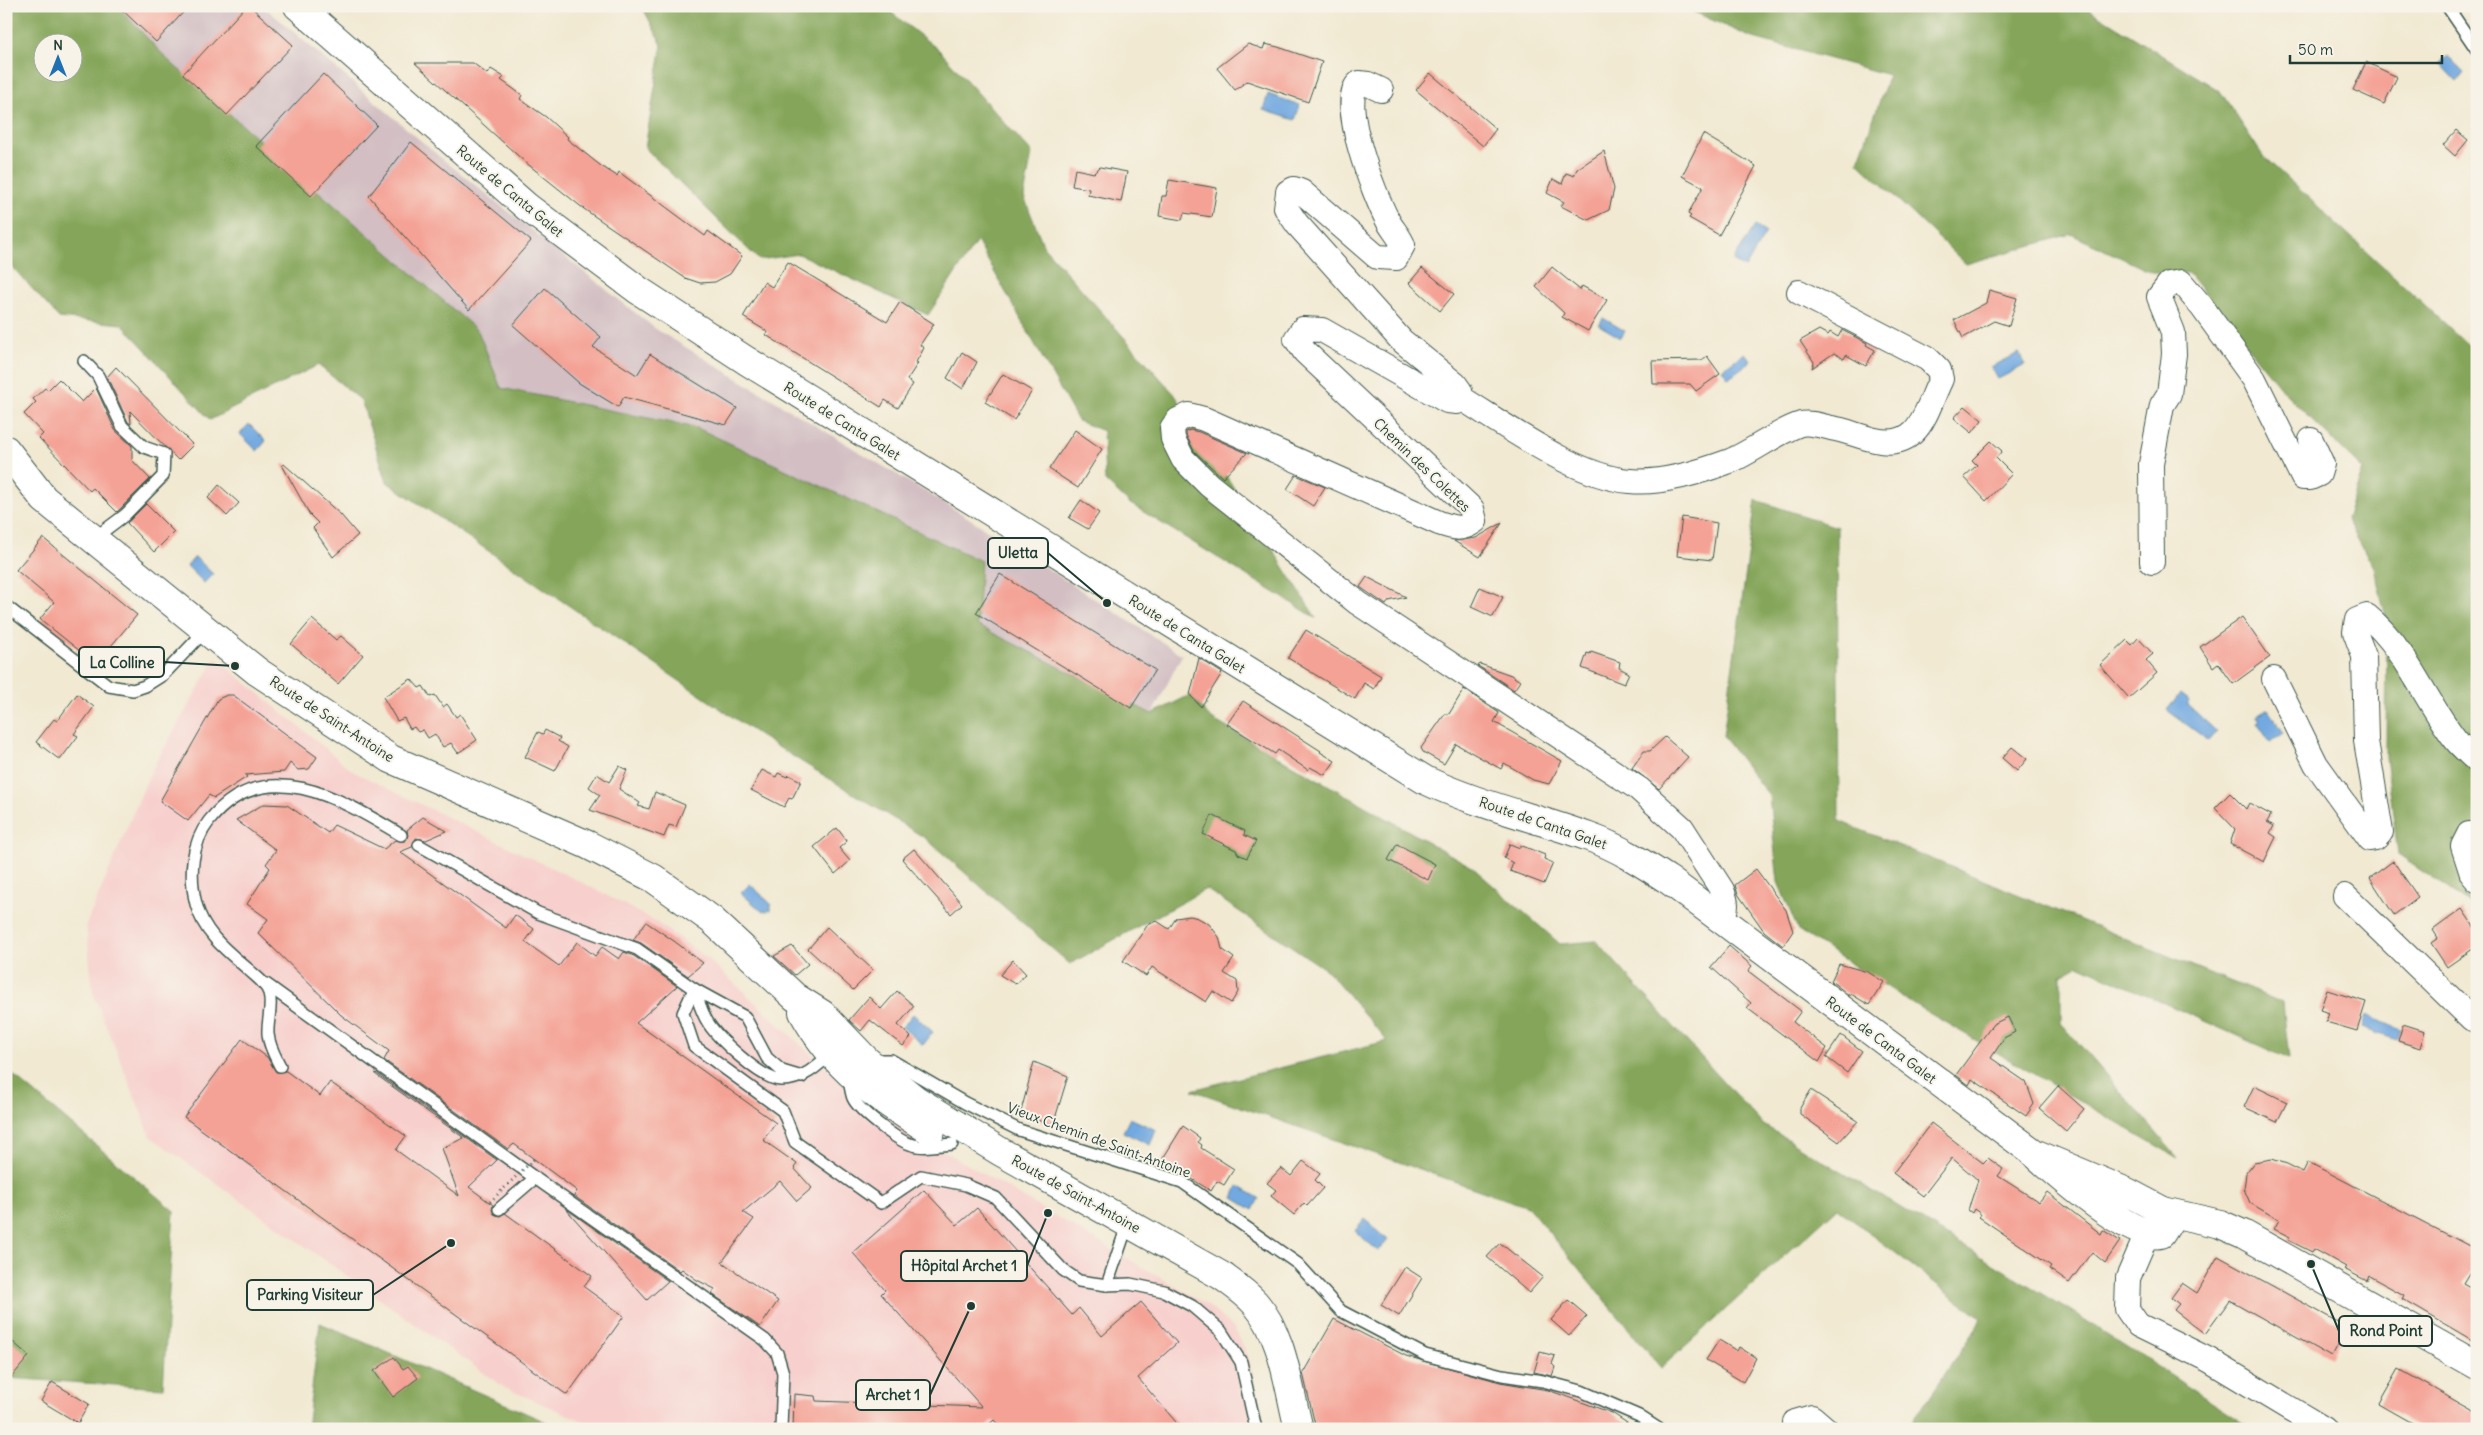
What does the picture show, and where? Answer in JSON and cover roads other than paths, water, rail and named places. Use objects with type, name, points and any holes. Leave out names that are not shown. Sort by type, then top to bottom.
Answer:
[{"type":"main road","name":"Route de Canta Galet","points":[[298,6],[527,207],[615,274],[747,361],[1425,780],[1454,794],[1590,837],[1628,854],[1670,881],[2034,1153],[2072,1187],[2124,1222],[2155,1223]]},
{"type":"main road","name":"Route de Saint-Antoine","points":[[6,450],[44,498],[258,672],[391,759],[588,844],[653,878],[712,920],[795,997],[810,1024],[848,1056],[935,1113],[1125,1231],[1231,1304],[1244,1317],[1261,1346],[1281,1429]]},
{"type":"main road","name":"Route de Saint-Antoine","points":[[848,1056],[873,1094],[952,1144],[1125,1231],[1222,1276],[1255,1303],[1274,1333],[1298,1429]]},
{"type":"main road","points":[[2155,1223],[2220,1224],[2243,1234],[2477,1366]]},
{"type":"main road","points":[[2155,1223],[2216,1235],[2477,1383]]},
{"type":"street","points":[[1380,90],[1368,84],[1359,83],[1354,87],[1351,97],[1353,114],[1378,200],[1388,221],[1399,235],[1403,245],[1401,252],[1396,258],[1377,257],[1302,192],[1294,189],[1288,192],[1286,208],[1297,224],[1401,340],[1455,384],[1460,391],[1461,398],[1565,460],[1605,476],[1626,481],[1649,481],[1715,466],[1732,460],[1801,424],[1835,428],[1892,443],[1905,440],[1916,431],[1941,379],[1939,370],[1928,359],[1799,292]]},
{"type":"street","points":[[2152,562],[2151,464],[2162,405],[2169,394],[2174,354],[2173,332],[2159,298],[2169,284],[2181,282],[2202,307],[2254,379],[2303,478],[2310,478],[2319,474],[2322,464],[2311,440]]},
{"type":"street","name":"Chemin des Colettes","points":[[1461,398],[1456,402],[1439,397],[1322,330],[1303,329],[1296,339],[1305,352],[1472,509],[1475,521],[1466,528],[1453,528],[1439,523],[1189,415],[1178,420],[1172,428],[1173,439],[1183,459],[1209,485],[1358,603],[1639,790],[1682,828],[1722,890],[1727,901],[1727,911],[1721,919]]},
{"type":"street","points":[[2274,679],[2316,764],[2370,839],[2376,838],[2381,832],[2366,741],[2364,656],[2355,632],[2357,620],[2366,616],[2378,625],[2396,648],[2455,740],[2477,761]]},
{"type":"street","points":[[2477,834],[2468,834],[2463,846],[2472,874],[2477,880]]},
{"type":"street","points":[[2345,896],[2472,1019],[2477,1020]]},
{"type":"street","points":[[2155,1223],[2128,1278],[2127,1309],[2138,1325],[2209,1360],[2324,1429]]},
{"type":"street","points":[[1796,1429],[1795,1422],[1812,1417],[1826,1429]]},
{"type":"lane","points":[[2446,6],[2477,50]]},
{"type":"lane","points":[[84,361],[98,376],[122,426],[144,446],[164,454],[163,476],[125,515],[93,539]]},
{"type":"lane","points":[[6,606],[109,686],[133,690],[146,686],[164,674],[206,630]]},
{"type":"lane","points":[[401,835],[344,804],[303,788],[269,784],[247,790],[230,799],[217,811],[206,825],[197,842],[192,864],[196,903],[204,926],[218,944],[259,979],[766,1340],[777,1353],[783,1373],[781,1429]]},
{"type":"lane","points":[[418,845],[538,913],[637,949],[694,989],[745,1017],[767,1058],[782,1071],[802,1077]]},
{"type":"lane","points":[[259,979],[270,993],[268,1034],[270,1044],[280,1066]]},
{"type":"lane","points":[[694,989],[707,1022],[720,1037],[757,1071],[779,1080],[802,1077],[819,1066],[848,1056]]},
{"type":"lane","points":[[694,989],[683,1013],[694,1046],[783,1112],[795,1142],[881,1203],[921,1176],[966,1185],[996,1198],[1063,1270],[1079,1281],[1107,1285],[1130,1284],[1164,1291],[1192,1306],[1221,1331],[1241,1362],[1256,1429]]},
{"type":"lane","name":"Vieux Chemin de Saint-Antoine","points":[[848,1056],[892,1060],[965,1103],[1019,1130],[1182,1182],[1298,1264],[1341,1310],[1425,1356],[1502,1375],[1543,1381],[1581,1391],[1639,1416],[1658,1429]]},
{"type":"lane","points":[[494,1205],[536,1178]]},
{"type":"lane","points":[[1107,1285],[1125,1231]]},
{"type":"water","points":[[2448,56],[2464,72],[2457,81],[2440,63]]},
{"type":"water","points":[[1268,94],[1300,105],[1295,120],[1263,110]]},
{"type":"water","points":[[1755,226],[1766,233],[1745,268],[1733,261]]},
{"type":"water","points":[[1603,318],[1625,331],[1621,338],[1599,325]]},
{"type":"water","points":[[1745,353],[1751,361],[1728,378],[1722,369]]},
{"type":"water","points":[[2019,353],[2025,365],[1998,379],[1991,367]]},
{"type":"water","points":[[249,424],[266,441],[257,451],[240,434]]},
{"type":"water","points":[[195,557],[213,574],[204,583],[187,566]]},
{"type":"water","points":[[2180,694],[2189,701],[2187,704],[2217,732],[2209,741],[2167,710]]},
{"type":"water","points":[[2268,709],[2284,733],[2270,742],[2257,723],[2260,721],[2257,716]]},
{"type":"water","points":[[750,884],[771,904],[771,910],[763,912],[741,893]]},
{"type":"water","points":[[913,1014],[933,1032],[923,1045],[902,1027]]},
{"type":"water","points":[[2366,1015],[2401,1030],[2397,1040],[2362,1028]]},
{"type":"water","points":[[1130,1118],[1156,1130],[1150,1145],[1123,1132]]},
{"type":"water","points":[[1238,1186],[1259,1198],[1253,1210],[1233,1198]]},
{"type":"water","points":[[1365,1219],[1388,1240],[1378,1251],[1355,1231]]},
{"type":"place","name":"Uletta","points":[[1107,603]]},
{"type":"place","name":"La Colline","points":[[235,666]]},
{"type":"place","name":"Hôpital Archet 1","points":[[1048,1213]]},
{"type":"place","name":"Parking Visiteur","points":[[451,1243]]},
{"type":"place","name":"Rond Point","points":[[2311,1264]]},
{"type":"place","name":"Archet 1","points":[[971,1306]]}]
